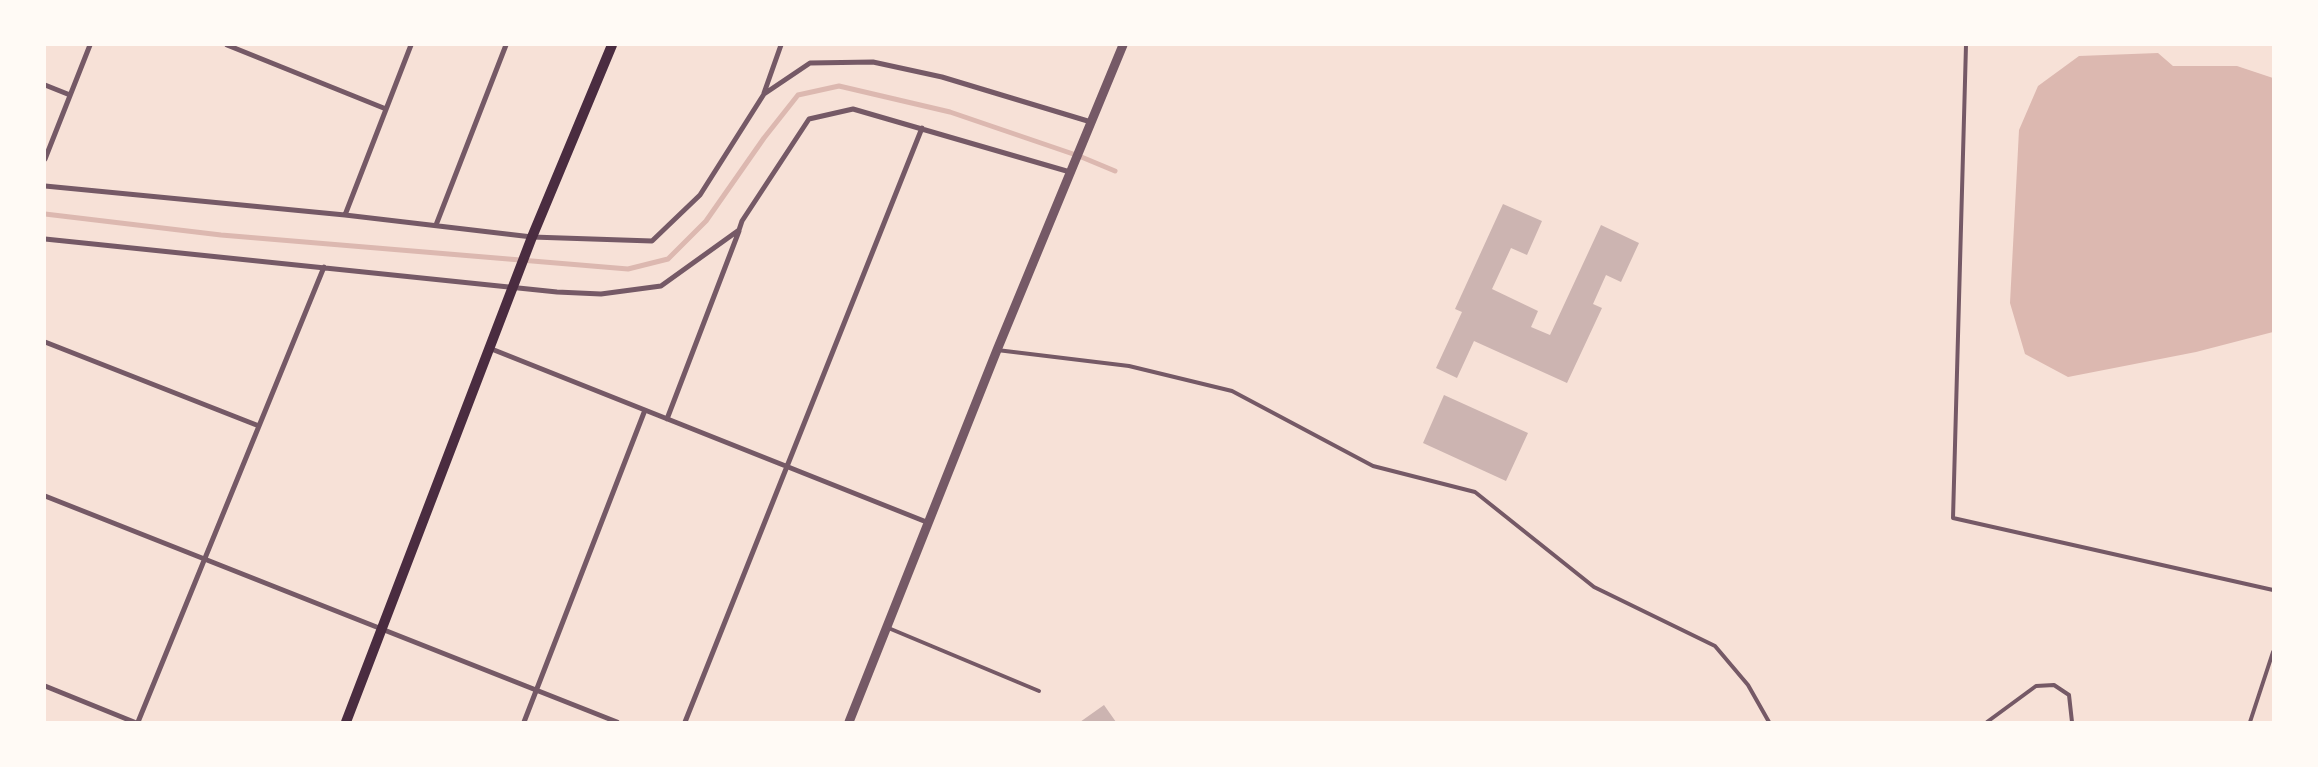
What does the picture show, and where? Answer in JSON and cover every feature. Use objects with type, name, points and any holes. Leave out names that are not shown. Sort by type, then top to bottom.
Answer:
[{"type":"main road","points":[[346,722],[514,283],[612,45]]},
{"type":"street","points":[[45,159],[90,45]]},
{"type":"street","points":[[227,45],[386,109]]},
{"type":"street","points":[[345,216],[411,45]]},
{"type":"street","points":[[436,225],[506,45]]},
{"type":"street","points":[[45,186],[436,225],[531,240],[652,241],[700,195],[764,94],[781,45]]},
{"type":"street","points":[[849,722],[997,350],[1123,45]]},
{"type":"street","points":[[764,94],[810,63],[873,62],[942,77],[1091,122]]},
{"type":"street","points":[[45,85],[70,95]]},
{"type":"street","points":[[667,419],[742,221],[809,119],[853,109],[1071,170]]},
{"type":"street","points":[[685,722],[785,466],[922,128]]},
{"type":"street","points":[[45,240],[514,283],[601,294],[661,286],[740,230]]},
{"type":"street","points":[[138,722],[324,267]]},
{"type":"street","points":[[45,342],[259,426]]},
{"type":"street","points":[[489,348],[929,524]]},
{"type":"street","points":[[524,722],[645,410]]},
{"type":"street","points":[[45,496],[617,722]]},
{"type":"street","points":[[45,686],[134,722]]},
{"type":"lane","points":[[1966,45],[1953,518],[2273,590]]},
{"type":"lane","points":[[997,350],[1129,366],[1232,391],[1373,466],[1475,492],[1594,587],[1715,646],[1748,685],[1769,722]]},
{"type":"lane","points":[[886,627],[1039,691]]},
{"type":"lane","points":[[2250,722],[2273,652]]},
{"type":"lane","points":[[1987,722],[2036,686],[2054,685],[2069,695],[2072,722]]},
{"type":"shaded area","points":[[2158,53],[2173,66],[2237,66],[2273,78],[2273,332],[2196,352],[2068,377],[2025,354],[2010,303],[2019,130],[2038,86],[2079,56]]},
{"type":"building","points":[[1503,204],[1542,221],[1527,255],[1511,248],[1492,289],[1538,311],[1531,327],[1550,335],[1601,225],[1639,243],[1621,282],[1606,275],[1593,304],[1602,308],[1567,383],[1474,341],[1457,378],[1436,368],[1462,312],[1455,309]]},
{"type":"building","points":[[1444,395],[1528,433],[1506,481],[1423,443]]},
{"type":"building","points":[[1104,705],[1116,722],[1080,722]]},
{"type":"waterway","points":[[45,214],[221,235],[628,269],[668,259],[706,221],[764,138],[798,95],[839,86],[950,112],[1079,156],[1115,171]]}]
